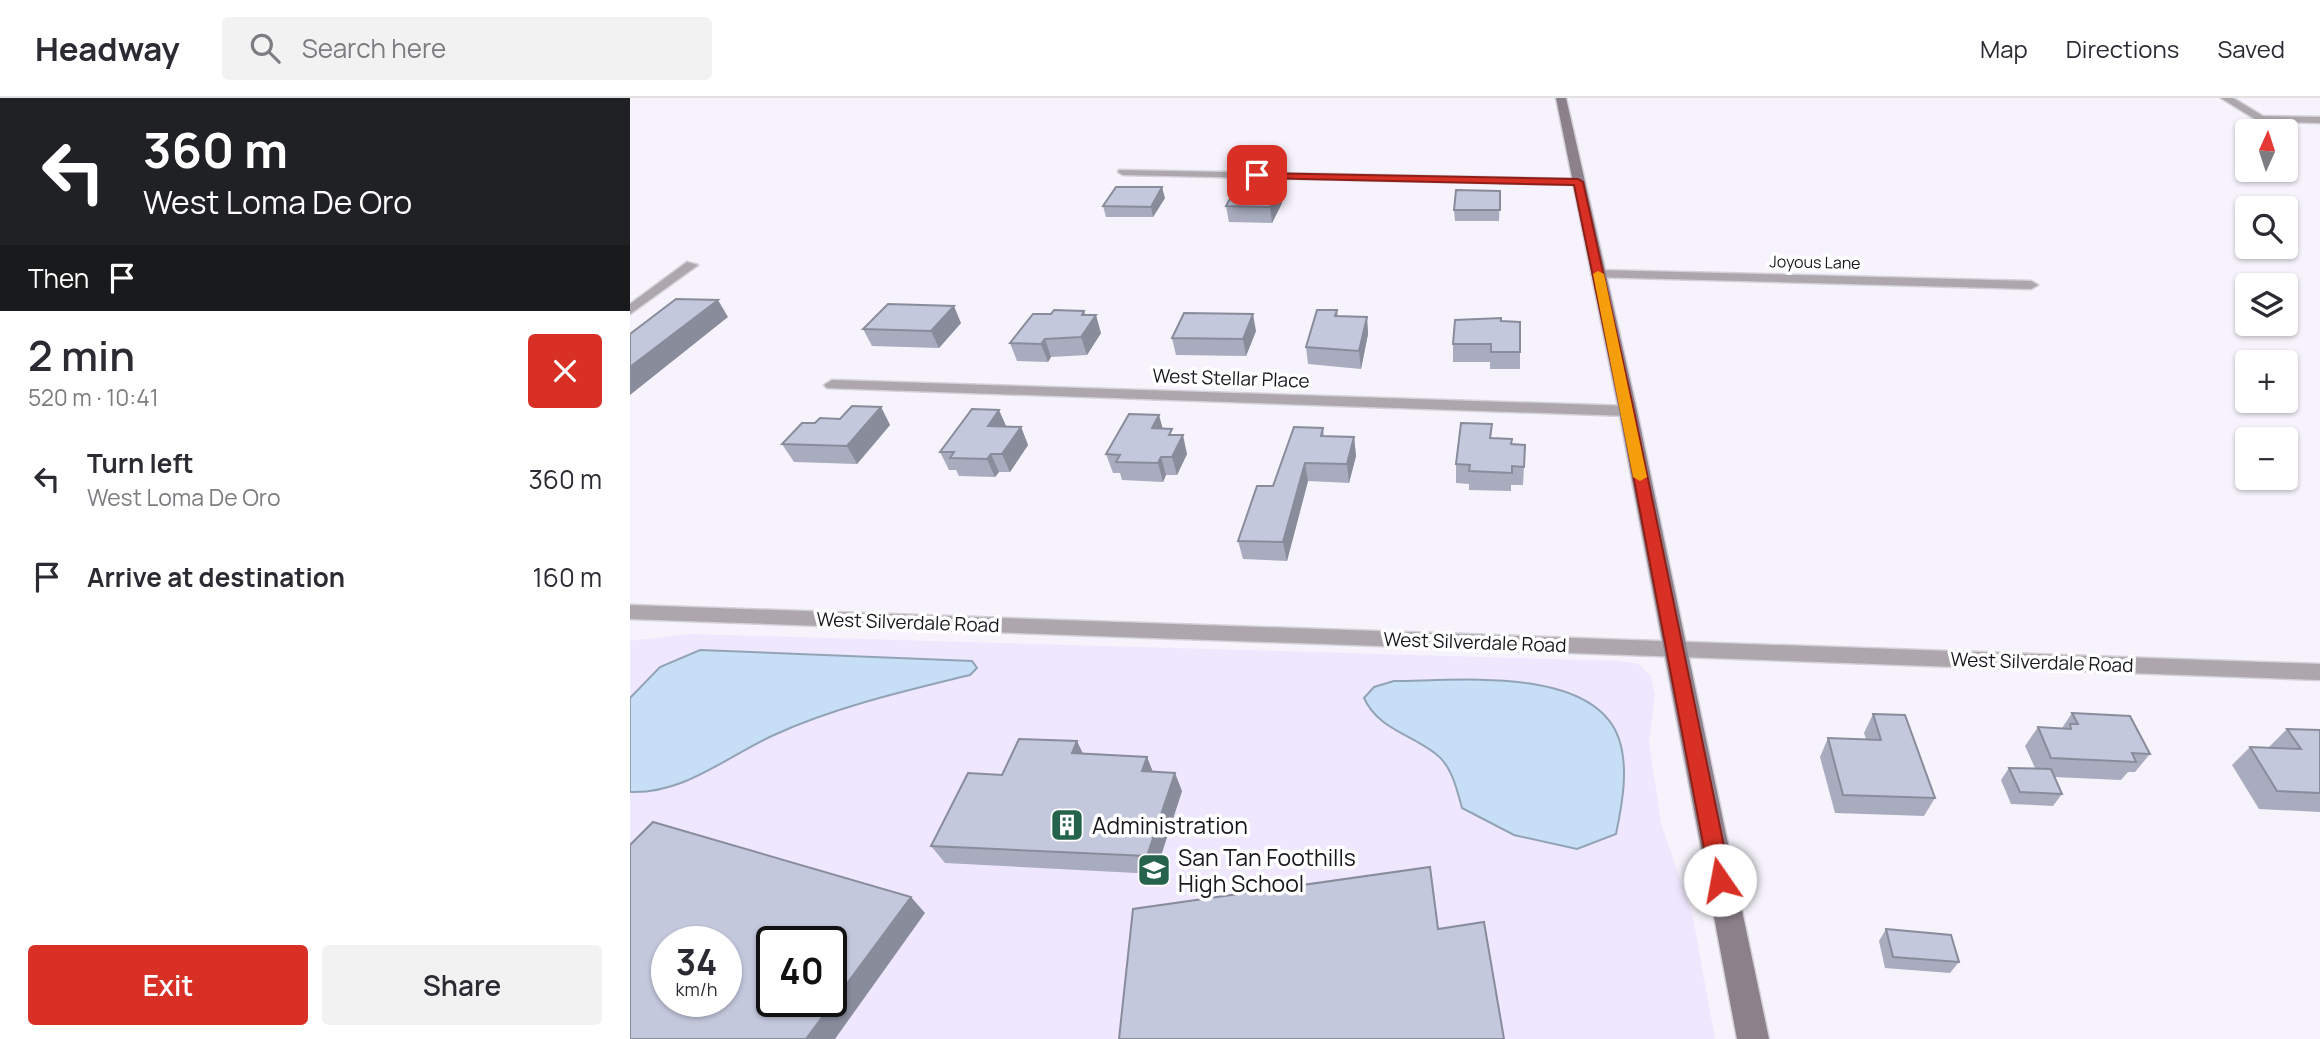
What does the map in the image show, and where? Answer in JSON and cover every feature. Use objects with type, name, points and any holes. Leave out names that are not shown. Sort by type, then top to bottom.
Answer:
[{"type":"street","points":[[1561,98],[1628,411],[1673,650],[1753,1039]]},
{"type":"street","points":[[2226,98],[2261,119],[2320,120]]},
{"type":"street","points":[[1123,173],[1578,182]]},
{"type":"street","points":[[630,310],[692,265]]},
{"type":"street","name":"Joyous Lane","points":[[1598,274],[2031,285]]},
{"type":"street","name":"West Stellar Place","points":[[832,385],[1628,411]]},
{"type":"street","name":"West Silverdale Road","points":[[630,612],[2320,672]]},
{"type":"shaded area","name":"San Tan Foothills High School","points":[[689,634],[1623,661],[1638,664],[1651,676],[1655,695],[1649,742],[1661,823],[1693,917],[1715,1039],[630,1039],[630,641]]},
{"type":"water","points":[[700,650],[972,661],[977,668],[970,675],[871,700],[797,725],[705,772],[669,787],[630,792],[630,698],[660,667]]},
{"type":"water","points":[[1394,681],[1520,682],[1553,688],[1582,699],[1605,715],[1619,739],[1624,762],[1624,787],[1616,834],[1577,849],[1514,835],[1462,808],[1453,779],[1442,759],[1386,724],[1364,698],[1374,687]]},
{"type":"building","points":[[1237,186],[1279,187],[1270,207],[1226,206]]},
{"type":"building","points":[[1116,187],[1162,187],[1151,207],[1103,206]]},
{"type":"building","points":[[1456,190],[1500,191],[1500,210],[1454,210]]},
{"type":"building","points":[[676,299],[718,300],[630,367],[630,334]]},
{"type":"building","points":[[888,304],[954,306],[931,331],[863,329]]},
{"type":"building","points":[[1054,310],[1084,311],[1082,315],[1096,315],[1081,337],[1045,339],[1041,344],[1010,343],[1033,314],[1051,314]]},
{"type":"building","points":[[1317,310],[1337,310],[1335,316],[1367,317],[1359,351],[1306,347]]},
{"type":"building","points":[[1184,313],[1253,314],[1243,339],[1172,338]]},
{"type":"building","points":[[1501,318],[1501,321],[1520,322],[1520,352],[1491,352],[1491,344],[1453,344],[1455,320]]},
{"type":"building","points":[[852,406],[881,407],[847,446],[782,444],[802,423],[815,423],[820,418],[840,419]]},
{"type":"building","points":[[972,409],[999,410],[988,426],[1021,427],[1002,454],[991,454],[987,459],[950,458],[954,452],[940,452]]},
{"type":"building","points":[[1129,414],[1159,415],[1152,428],[1172,429],[1169,435],[1183,435],[1172,457],[1161,457],[1158,463],[1116,462],[1120,455],[1106,454]]},
{"type":"building","points":[[1461,423],[1492,424],[1490,438],[1512,439],[1511,444],[1525,445],[1524,467],[1512,466],[1512,473],[1469,471],[1470,465],[1456,464]]},
{"type":"building","points":[[1294,427],[1323,428],[1321,436],[1354,437],[1347,464],[1305,463],[1283,542],[1238,541],[1257,486],[1273,486]]},
{"type":"building","points":[[2072,713],[2130,716],[2150,754],[2132,753],[2136,762],[2051,758],[2038,727],[2071,729],[2070,724],[2078,724]]},
{"type":"building","points":[[1873,714],[1905,715],[1935,798],[1843,795],[1828,738],[1881,740]]},
{"type":"building","points":[[2287,729],[2320,730],[2320,793],[2277,791],[2250,747],[2301,749]]},
{"type":"building","name":"Administration","points":[[1019,739],[1077,741],[1072,753],[1147,757],[1142,771],[1175,773],[1147,856],[931,846],[968,773],[1002,775]]},
{"type":"building","points":[[2009,768],[2051,769],[2062,794],[2020,792]]},
{"type":"building","points":[[653,822],[911,897],[847,984],[847,926],[756,926],[756,1017],[822,1017],[806,1039],[630,1039],[630,845]]},
{"type":"building","points":[[1430,867],[1438,929],[1484,922],[1504,1039],[1119,1039],[1133,909]]},
{"type":"building","points":[[1886,929],[1951,935],[1959,962],[1893,957]]},
{"type":"slow traffic","points":[[1598,274],[1640,477]]},
{"type":"place","name":"Administration","points":[[1067,825]]},
{"type":"place","name":"San Tan Foothills High School","points":[[1154,870]]},
{"type":"route","points":[[1257,175],[1578,182],[1628,411],[1720,880]]}]
